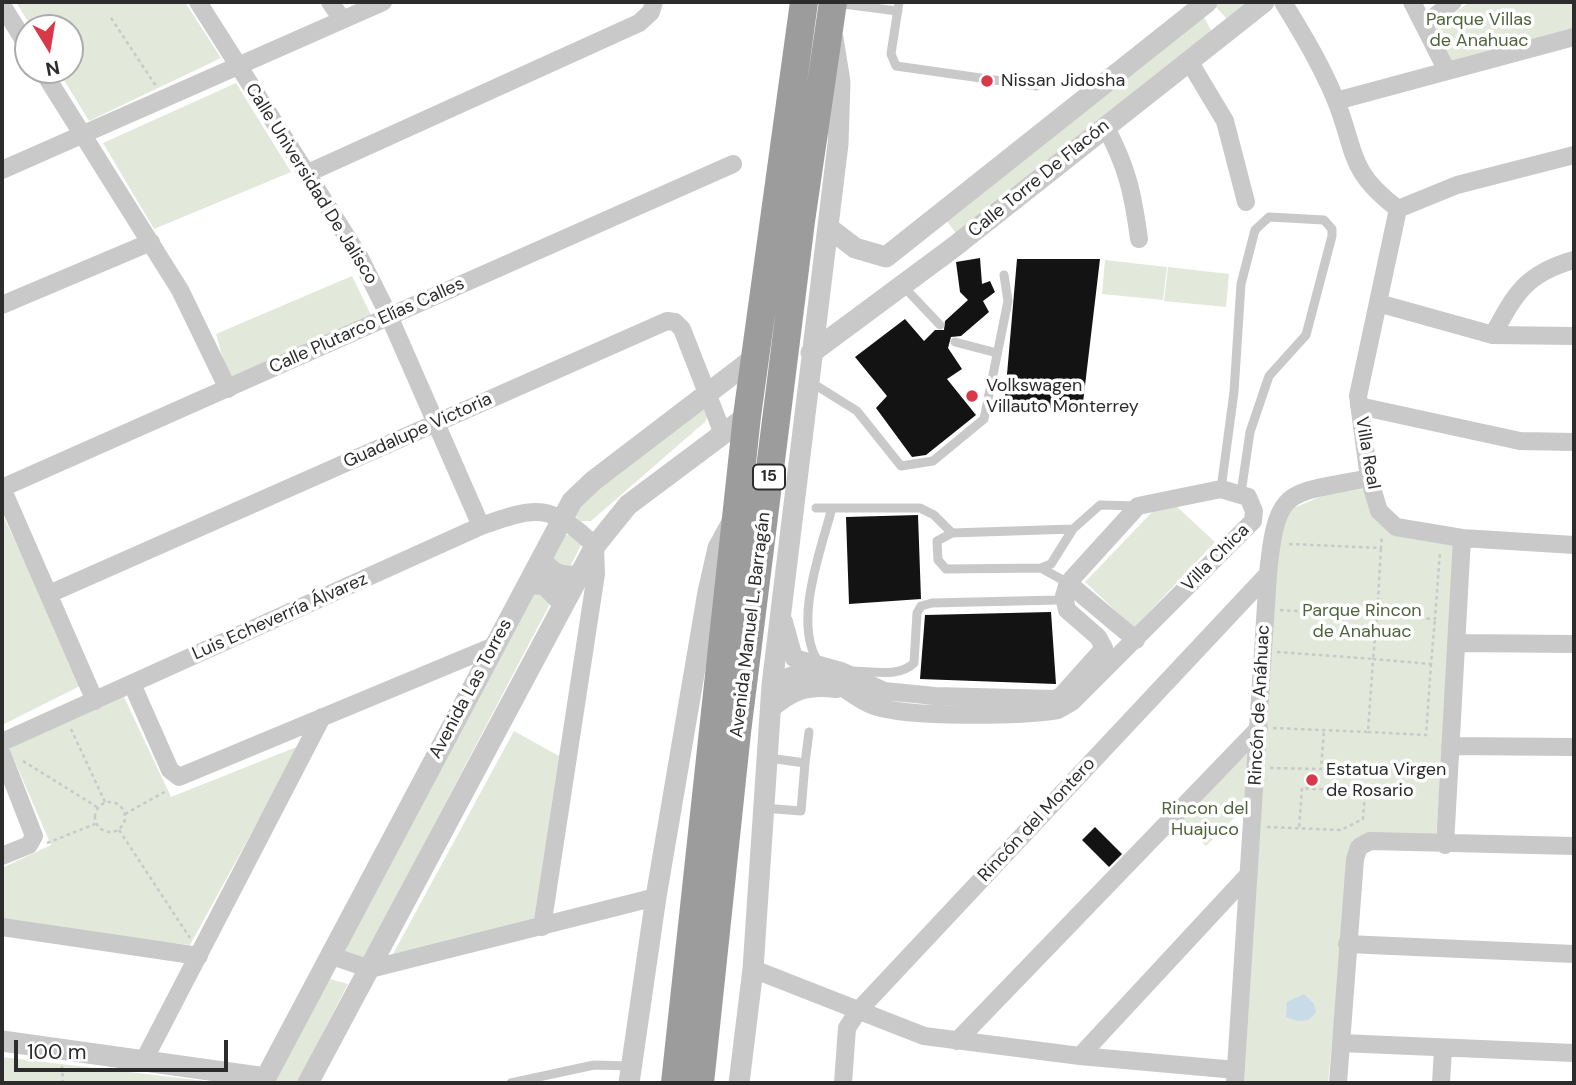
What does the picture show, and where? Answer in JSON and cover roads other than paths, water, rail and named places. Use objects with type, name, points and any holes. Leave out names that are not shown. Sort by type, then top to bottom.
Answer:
[{"type":"highway","name":"Avenida Manuel L. Barragán","points":[[700,1083],[726,732],[737,513],[754,358],[804,2]]},
{"type":"highway","name":"Avenida Manuel L. Barragán","points":[[675,1083],[832,10]]},
{"type":"street","name":"Calle Universidad De Jalisco","points":[[198,2],[359,256],[389,316],[481,526]]},
{"type":"street","points":[[330,2],[342,19]]},
{"type":"street","points":[[2,170],[239,68],[383,2]]},
{"type":"street","points":[[308,173],[639,23],[651,12],[654,2]]},
{"type":"street","name":"Calle Torre De Flacón","points":[[811,353],[954,247],[1222,32],[1264,2]]},
{"type":"street","points":[[1283,2],[1321,65],[1336,100],[1346,140],[1361,174],[1379,194],[1398,209],[1457,185],[1574,155]]},
{"type":"street","points":[[1412,2],[1426,23],[1447,71]]},
{"type":"street","points":[[1426,23],[1453,2]]},
{"type":"street","points":[[1205,3],[1222,32]]},
{"type":"street","name":"Calle Torre De Flacón","points":[[886,257],[935,222],[1205,3]]},
{"type":"street","points":[[2,5],[14,24]]},
{"type":"street","points":[[739,1083],[753,969],[772,685],[838,144],[841,82],[832,10]]},
{"type":"street","points":[[1336,100],[1574,37]]},
{"type":"street","points":[[1189,61],[1225,121],[1246,202]]},
{"type":"street","points":[[51,84],[180,290],[228,389]]},
{"type":"street","points":[[1105,127],[1122,157],[1131,182],[1139,239]]},
{"type":"street","name":"Calle Plutarco Elías Calles","points":[[2,488],[733,164]]},
{"type":"street","name":"Villa Real","points":[[1398,209],[1360,381],[1359,406],[1369,478],[1378,511],[1389,524],[1462,538]]},
{"type":"street","points":[[935,222],[951,232],[954,247]]},
{"type":"street","points":[[829,228],[855,248],[886,257],[890,271],[901,284]]},
{"type":"street","points":[[2,305],[151,242]]},
{"type":"street","points":[[1493,335],[1523,285],[1539,272],[1574,260]]},
{"type":"street","points":[[1378,303],[1493,335],[1574,336]]},
{"type":"street","name":"Guadalupe Victoria","points":[[49,594],[667,321],[675,322],[682,330],[723,434]]},
{"type":"street","name":"Avenida Las Torres","points":[[265,1080],[572,501],[587,485],[754,358]]},
{"type":"street","points":[[1359,406],[1507,439],[1574,442]]},
{"type":"street","points":[[308,1083],[370,970],[562,601],[594,546],[628,505],[747,416]]},
{"type":"street","name":"Rincón de Anáhuac","points":[[1236,1077],[1271,543],[1279,512],[1291,497],[1299,492],[1369,478]]},
{"type":"street","points":[[2,488],[94,701]]},
{"type":"street","points":[[772,685],[791,676],[809,673],[817,674],[872,705],[903,702],[1049,712],[1059,704],[1104,648],[1098,637],[1066,610],[1066,589],[1138,506],[1221,489],[1241,493]]},
{"type":"street","name":"Villa Chica","points":[[1059,704],[1136,640],[1253,521],[1251,502],[1241,493]]},
{"type":"street","name":"Luis Echeverría Álvarez","points":[[2,742],[481,526],[529,510],[562,518]]},
{"type":"street","points":[[630,1075],[656,897],[713,568],[718,548],[737,513]]},
{"type":"street","points":[[542,928],[594,598],[594,546],[562,518]]},
{"type":"street","points":[[1445,845],[1462,538],[1574,545]]},
{"type":"street","points":[[542,560],[547,568],[562,577],[578,575]]},
{"type":"street","name":"Rincón del Montero","points":[[843,1083],[847,1028],[858,1011],[1268,574]]},
{"type":"street","points":[[529,583],[545,585],[562,601]]},
{"type":"street","points":[[1066,589],[1136,640]]},
{"type":"street","points":[[781,608],[790,654],[800,661],[819,663],[841,671],[903,702]]},
{"type":"street","points":[[1456,643],[1574,644]]},
{"type":"street","points":[[132,684],[170,771],[177,777],[185,776],[494,646]]},
{"type":"street","points":[[770,710],[799,689],[810,687],[842,690]]},
{"type":"street","points":[[144,1060],[322,717]]},
{"type":"street","points":[[957,1041],[1259,728]]},
{"type":"street","points":[[1451,746],[1574,747]]},
{"type":"street","points":[[2,754],[33,838],[29,845],[2,856]]},
{"type":"street","points":[[1338,1083],[1347,944],[1355,859],[1359,847],[1370,841],[1445,845],[1574,846]]},
{"type":"street","points":[[1080,1056],[1249,874]]},
{"type":"street","points":[[332,956],[370,970],[656,897]]},
{"type":"street","points":[[2,927],[199,956]]},
{"type":"street","points":[[1347,944],[1574,954]]},
{"type":"street","points":[[753,969],[772,974],[924,1036],[1236,1077]]},
{"type":"street","points":[[2,1041],[265,1080]]},
{"type":"street","points":[[1341,1043],[1574,1053]]},
{"type":"street","points":[[1441,1083],[1443,1049]]},
{"type":"lane","points":[[832,10],[898,6],[891,54],[896,66],[1037,86]]},
{"type":"lane","points":[[1221,489],[1234,392],[1241,284],[1255,230],[1269,217],[1324,220],[1332,229],[1332,236],[1310,325],[1299,346],[1269,376],[1250,432],[1241,493]]},
{"type":"lane","points":[[808,380],[857,411],[901,466],[933,461],[984,419],[1008,301],[1004,275]]},
{"type":"lane","points":[[901,284],[940,326]]},
{"type":"lane","points":[[955,342],[997,353]]},
{"type":"lane","points":[[1073,530],[952,533],[937,541],[938,560],[946,569],[1041,568],[1054,560],[1073,530],[1100,505],[1138,506]]},
{"type":"lane","points":[[816,508],[920,508],[934,515],[952,533]]},
{"type":"lane","points":[[819,663],[809,634],[808,613],[832,508]]},
{"type":"lane","points":[[841,671],[899,672],[908,669],[914,663],[917,613],[921,606],[933,603],[1058,600],[1066,589],[1041,568]]},
{"type":"lane","points":[[764,808],[801,811],[809,732]]},
{"type":"lane","points":[[767,757],[805,763]]},
{"type":"lane","points":[[511,1083],[594,1065],[630,1075]]},
{"type":"water","points":[[1304,994],[1314,1004],[1316,1012],[1310,1019],[1302,1021],[1286,1017],[1287,1002]]},
{"type":"place","name":"Nissan Jidosha","points":[[987,81]]},
{"type":"place","name":"Volkswagen Villauto Monterrey","points":[[972,396]]},
{"type":"place","name":"Estatua Virgen de Rosario","points":[[1312,780]]},
{"type":"park label","name":"Parque Villas de Anahuac","points":[[1479,30]]},
{"type":"park label","name":"Parque Rincon de Anahuac","points":[[1362,621]]},
{"type":"park label","name":"Rincon del Huajuco","points":[[1205,819]]}]
